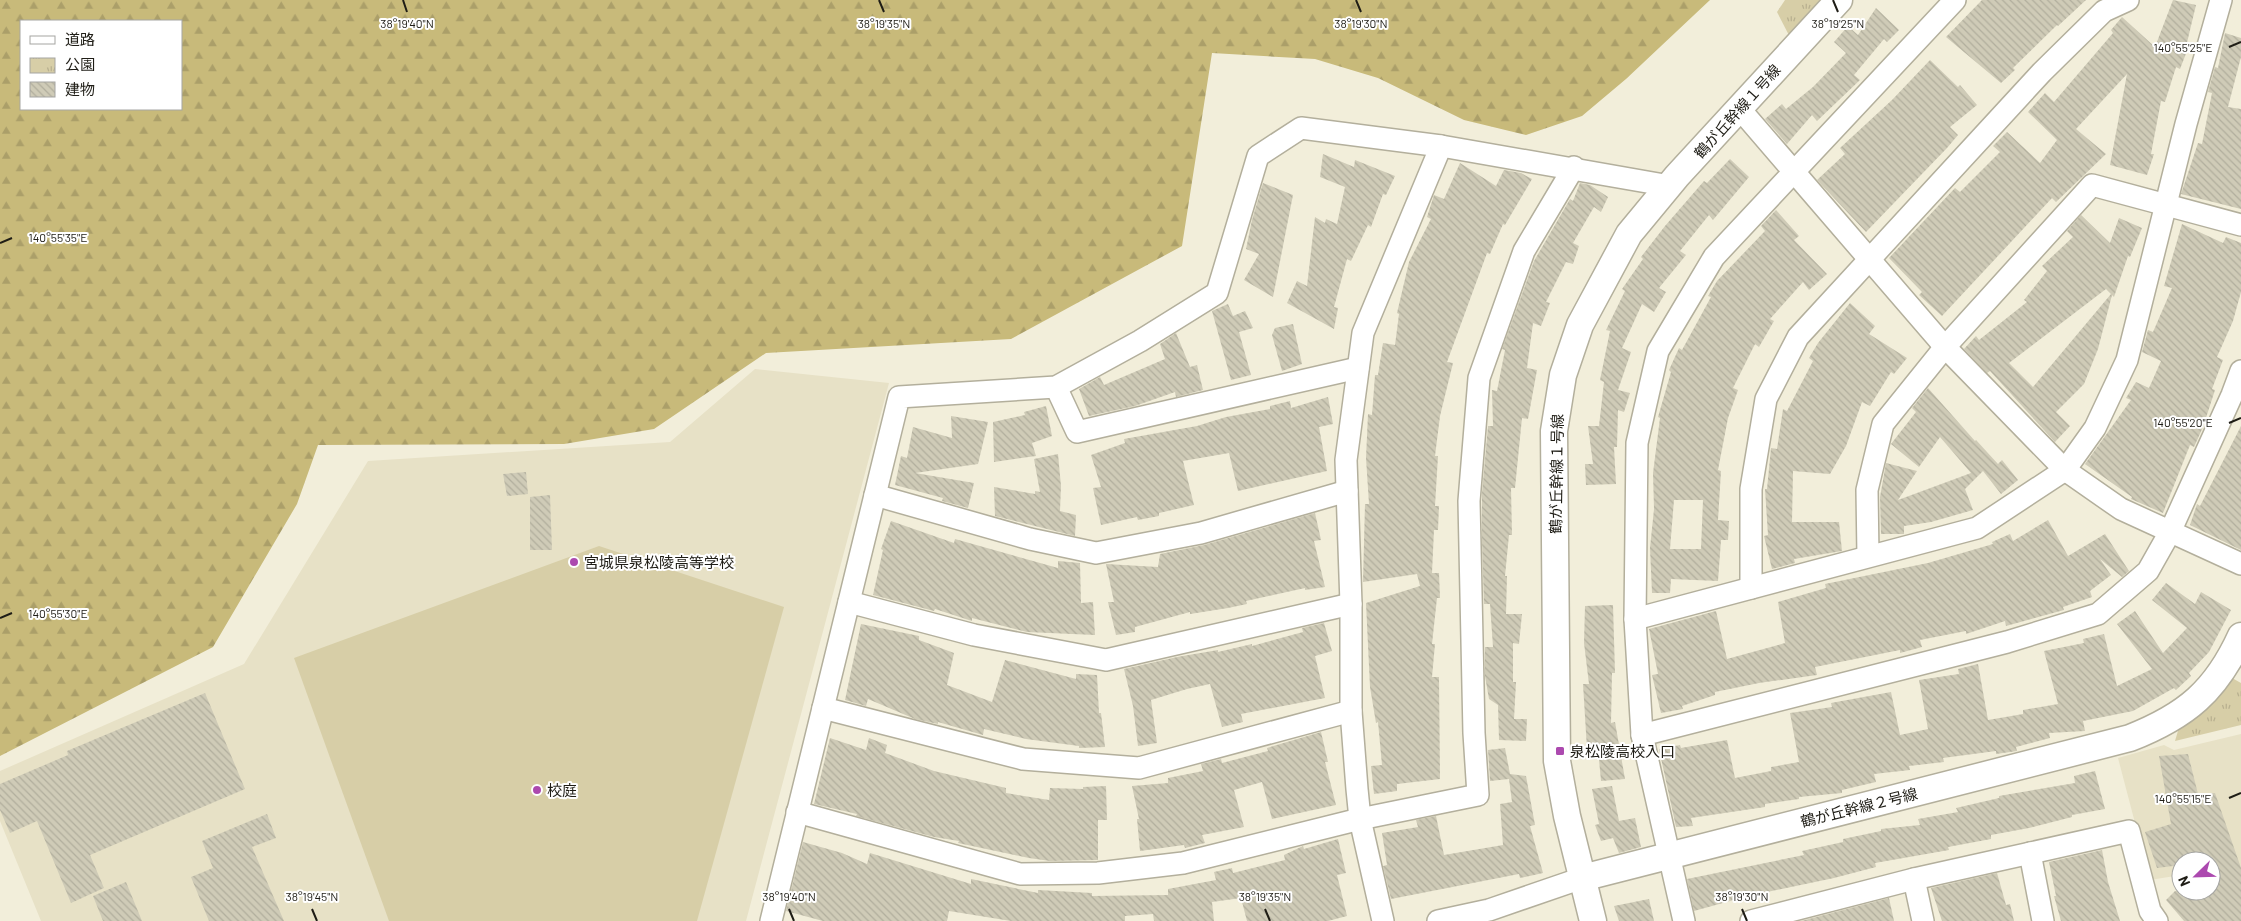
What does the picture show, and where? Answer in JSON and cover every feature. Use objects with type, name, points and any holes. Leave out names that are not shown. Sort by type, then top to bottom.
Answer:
[{"type":"street","name":"鶴が丘幹線１号線","points":[[1593,921],[1567,816],[1557,761],[1554,431],[1563,375],[1580,325],[1629,234],[1739,108],[1839,0]]},
{"type":"street","points":[[1684,921],[1642,735],[1635,619],[1636,443],[1658,351],[1714,257],[1796,172],[1955,0]]},
{"type":"street","points":[[1751,588],[1751,489],[1766,399],[1798,337],[2042,72],[2104,11],[2128,0]]},
{"type":"street","points":[[1635,619],[1977,528],[2065,470],[2095,428],[2127,360],[2164,205],[2221,0]]},
{"type":"street","points":[[1739,108],[1796,172],[1944,347],[2065,470],[2121,510],[2241,564]]},
{"type":"street","points":[[771,921],[899,397],[1056,387],[1140,341],[1217,293],[1258,156],[1301,128],[1442,146],[1574,167],[1670,186]]},
{"type":"street","points":[[1383,921],[1360,819],[1351,711],[1351,604],[1346,460],[1363,333],[1442,146]]},
{"type":"street","points":[[798,812],[1020,874],[1098,873],[1183,863],[1360,819],[1478,795],[1474,733],[1469,501],[1479,378],[1524,251],[1574,167]]},
{"type":"street","points":[[1868,556],[1867,490],[1883,424],[1944,347],[2092,185],[2241,225]]},
{"type":"street","points":[[1056,387],[1077,432],[1358,368]]},
{"type":"street","points":[[1642,735],[2008,642],[2098,614],[2148,571],[2170,532],[2232,395],[2241,370]]},
{"type":"street","points":[[875,495],[1030,539],[1096,553],[1201,533],[1347,491]]},
{"type":"street","points":[[849,602],[974,635],[1106,660],[1351,604]]},
{"type":"street","name":"鶴が丘幹線２号線","points":[[1438,921],[1489,910],[1582,878],[2130,738],[2161,726],[2208,692],[2229,662],[2241,636]]},
{"type":"street","points":[[823,708],[1023,759],[1139,768],[1351,711]]},
{"type":"street","points":[[1751,921],[1801,915],[1914,879],[2129,831],[2150,912],[2157,921]]},
{"type":"street","points":[[2030,853],[2043,921]]},
{"type":"street","points":[[1914,879],[1923,921]]},
{"type":"shaded area","name":"宮城県泉松陵高等学校","points":[[755,369],[889,383],[746,921],[41,921],[0,821],[0,771],[244,664],[368,461],[670,442]]},
{"type":"shaded area","points":[[2241,734],[2241,908],[2221,897],[2221,851],[2171,851],[2171,877],[2150,880],[2118,758],[2164,745],[2174,750]]},
{"type":"green space","points":[[0,0],[1710,0],[1626,79],[1582,116],[1526,135],[1464,120],[1378,78],[1315,59],[1212,53],[1182,246],[1011,339],[766,353],[654,429],[564,444],[318,445],[297,504],[213,647],[0,756]]},
{"type":"green space","points":[[1785,0],[1839,0],[1795,47],[1777,12]]},
{"type":"green space","name":"校庭","points":[[599,546],[784,607],[697,921],[389,921],[294,658]]},
{"type":"green space","points":[[2232,678],[2241,683],[2241,725],[2175,741],[2180,724]]},
{"type":"building","points":[[1982,0],[2086,0],[2057,25],[2013,68],[2015,70],[2001,83],[1946,37]]},
{"type":"building","points":[[2173,0],[2196,5],[2185,51],[2187,51],[2180,69],[2176,67],[2165,102],[2161,101],[2151,154],[2154,154],[2147,175],[2110,165],[2127,74],[2076,129],[2106,154],[2056,202],[2052,198],[1942,316],[1919,295],[1922,292],[1889,258],[1955,188],[1960,192],[2000,152],[1993,146],[2007,132],[2040,163],[2057,140],[2028,112],[2045,93],[2054,102],[2113,33],[2111,30],[2122,17],[2155,47]]},
{"type":"building","points":[[1876,8],[1899,30],[1887,42],[1884,39],[1854,75],[1860,80],[1817,121],[1812,115],[1787,144],[1765,119],[1782,104],[1786,109],[1813,87],[1846,53],[1834,42],[1848,26],[1858,35]]},
{"type":"building","points":[[2225,33],[2241,38],[2241,57],[2228,107],[2241,109],[2241,209],[2181,194],[2198,143],[2202,144],[2212,93],[2208,92],[2215,67],[2218,68]]},
{"type":"building","points":[[1930,60],[1958,87],[1960,85],[1977,105],[1950,127],[1958,135],[1866,232],[1817,180],[1845,154],[1840,148],[1892,100]]},
{"type":"building","points":[[1323,154],[1354,167],[1355,160],[1395,176],[1386,195],[1383,194],[1371,227],[1368,225],[1351,261],[1347,259],[1334,307],[1338,308],[1334,329],[1287,303],[1297,281],[1307,286],[1315,217],[1325,223],[1326,219],[1337,224],[1345,187],[1320,177]]},
{"type":"building","points":[[1730,159],[1749,177],[1713,220],[1709,215],[1680,251],[1686,255],[1659,288],[1666,292],[1654,312],[1642,304],[1622,348],[1631,352],[1618,390],[1630,393],[1624,412],[1618,410],[1617,447],[1614,447],[1616,484],[1586,485],[1585,464],[1593,464],[1588,426],[1599,426],[1604,382],[1600,380],[1610,331],[1606,330],[1625,291],[1622,289],[1643,259],[1641,257],[1665,226],[1704,181],[1707,183]]},
{"type":"building","points":[[1460,163],[1496,186],[1504,170],[1521,173],[1532,179],[1505,225],[1503,224],[1490,254],[1487,253],[1447,362],[1453,363],[1440,416],[1435,456],[1438,456],[1435,506],[1439,506],[1438,530],[1434,530],[1432,573],[1439,573],[1440,598],[1437,598],[1432,644],[1435,644],[1432,677],[1439,677],[1440,779],[1397,784],[1397,791],[1374,794],[1371,766],[1382,765],[1378,722],[1376,723],[1370,687],[1366,603],[1420,586],[1417,574],[1363,582],[1365,504],[1369,504],[1366,458],[1368,414],[1372,415],[1375,375],[1378,375],[1383,343],[1395,345],[1399,314],[1397,313],[1409,262],[1431,219],[1427,217],[1434,195],[1444,199]]},
{"type":"building","points":[[1263,183],[1293,195],[1273,297],[1244,280],[1259,254],[1246,249]]},
{"type":"building","points":[[1580,183],[1590,185],[1608,197],[1601,212],[1594,207],[1573,243],[1579,246],[1573,264],[1566,262],[1546,302],[1550,303],[1541,326],[1533,323],[1527,368],[1537,370],[1528,419],[1522,418],[1515,488],[1511,488],[1512,535],[1509,535],[1505,576],[1507,576],[1506,614],[1522,614],[1519,644],[1513,643],[1513,682],[1516,682],[1514,719],[1527,719],[1526,741],[1499,740],[1498,705],[1489,699],[1485,676],[1485,647],[1493,647],[1490,604],[1484,604],[1482,541],[1482,493],[1488,426],[1493,426],[1492,390],[1497,391],[1505,350],[1502,349],[1534,261],[1570,199],[1573,201]]},
{"type":"building","points":[[1776,210],[1799,236],[1794,240],[1827,274],[1809,290],[1803,282],[1770,319],[1774,321],[1759,347],[1755,344],[1733,388],[1738,390],[1728,418],[1718,470],[1721,471],[1718,520],[1729,521],[1728,540],[1721,540],[1718,581],[1671,579],[1670,593],[1652,593],[1650,548],[1654,509],[1653,473],[1660,418],[1658,417],[1671,372],[1669,370],[1679,348],[1682,350],[1711,297],[1708,296],[1717,281],[1765,231],[1761,226]],"holes":[[[1674,500],[1703,500],[1701,549],[1670,549]]]},
{"type":"building","points":[[2081,215],[2110,243],[2119,218],[2142,228],[2130,257],[2128,256],[2114,297],[2112,295],[2098,349],[2084,384],[2056,412],[2070,426],[2055,442],[1990,371],[1987,373],[1964,349],[1976,336],[1979,340],[2027,302],[2024,300],[2047,271],[2042,266],[2073,237],[2067,231]],"holes":[[[2106,289],[2111,294],[2033,387],[2009,363]]]},
{"type":"building","points":[[2182,224],[2223,243],[2226,237],[2241,243],[2241,292],[2233,321],[2217,357],[2223,360],[2212,389],[2215,390],[2203,427],[2194,447],[2190,445],[2163,513],[2131,499],[2132,497],[2085,464],[2131,400],[2126,398],[2136,382],[2149,388],[2161,361],[2142,352],[2148,330],[2153,332],[2172,288],[2164,286]]},
{"type":"building","points":[[1850,303],[1875,326],[1869,334],[1907,358],[1894,374],[1891,372],[1870,406],[1862,402],[1846,446],[1830,474],[1793,471],[1792,522],[1839,522],[1842,551],[1794,559],[1795,563],[1772,569],[1764,536],[1768,535],[1765,489],[1767,489],[1771,448],[1777,449],[1783,409],[1787,411],[1813,361],[1809,358],[1818,343]]},
{"type":"building","points":[[1228,304],[1233,316],[1245,311],[1253,328],[1239,332],[1251,375],[1231,380],[1212,311]]},
{"type":"building","points":[[1293,324],[1302,364],[1282,371],[1272,335],[1275,328]]},
{"type":"building","points":[[1176,333],[1190,367],[1197,365],[1203,390],[1176,397],[1175,392],[1135,406],[1089,416],[1079,389],[1100,377],[1104,385],[1165,359],[1160,344]]},
{"type":"building","points":[[1928,388],[1975,441],[1998,464],[2002,460],[2018,480],[2001,494],[1983,471],[1965,489],[1973,510],[1931,522],[1904,526],[1904,534],[1881,534],[1880,497],[1886,463],[1917,471],[1898,500],[1971,473],[1940,437],[1919,467],[1891,444],[1916,412],[1912,408]]},
{"type":"building","points":[[1328,397],[1333,424],[1319,427],[1327,471],[1238,491],[1229,453],[1183,461],[1194,505],[1159,513],[1159,516],[1138,520],[1137,517],[1101,525],[1093,488],[1101,487],[1091,455],[1125,443],[1124,439],[1197,426],[1226,417],[1270,409],[1270,406],[1290,401],[1291,408]]},
{"type":"building","points":[[1046,406],[1052,436],[1032,443],[1036,456],[994,462],[993,422],[1025,415],[1024,412]]},
{"type":"building","points":[[951,416],[988,422],[978,464],[915,473],[974,483],[968,508],[942,501],[943,498],[895,485],[901,456],[907,458],[913,427],[952,438]]},
{"type":"building","points":[[2241,426],[2241,550],[2190,525],[2197,504],[2200,506]]},
{"type":"building","points":[[1058,454],[1061,486],[1060,511],[1076,515],[1075,536],[995,516],[994,487],[1035,494],[1035,491],[1040,492],[1034,459]]},
{"type":"building","points":[[526,472],[528,494],[507,496],[503,474]]},
{"type":"building","points":[[550,495],[552,550],[530,550],[530,497]]},
{"type":"building","points":[[1315,513],[1321,540],[1314,541],[1325,587],[1305,590],[1305,588],[1246,601],[1247,604],[1228,608],[1190,614],[1190,612],[1135,627],[1135,632],[1116,635],[1108,602],[1114,602],[1106,564],[1158,567],[1160,554],[1204,545]]},
{"type":"building","points":[[2048,520],[2068,556],[2105,534],[2129,571],[2122,577],[2100,559],[2111,575],[2090,591],[2092,597],[2063,607],[2064,610],[2006,626],[2005,621],[1966,634],[1966,631],[1920,640],[1922,647],[1900,653],[1900,650],[1815,667],[1817,675],[1759,683],[1715,692],[1715,695],[1682,706],[1683,709],[1661,713],[1652,675],[1658,674],[1649,629],[1716,611],[1727,659],[1785,643],[1778,602],[1826,588],[1825,584],[1928,563],[1993,544],[1992,542],[2010,534],[2013,541]]},
{"type":"building","points":[[891,521],[954,543],[955,539],[1058,568],[1058,561],[1080,563],[1081,603],[1093,602],[1095,635],[1027,632],[972,618],[972,621],[935,609],[934,611],[873,595],[883,550],[881,549]]},
{"type":"building","points":[[2166,583],[2195,604],[2201,592],[2231,610],[2209,652],[2189,673],[2191,676],[2176,690],[2174,688],[2133,711],[2083,721],[2085,731],[2049,733],[2050,738],[2016,747],[2017,751],[1996,754],[1996,751],[1943,758],[1944,762],[1909,766],[1910,770],[1874,774],[1876,782],[1842,790],[1842,793],[1799,797],[1799,799],[1765,804],[1765,807],[1691,818],[1693,826],[1676,827],[1659,749],[1680,745],[1681,748],[1727,740],[1735,778],[1771,771],[1771,767],[1799,762],[1790,713],[1832,707],[1831,703],[1891,692],[1900,735],[1928,729],[1919,680],[1959,674],[1958,669],[1978,664],[1988,720],[2023,714],[2023,710],[2058,704],[2044,651],[2084,643],[2083,639],[2104,634],[2117,686],[2152,669],[2117,624],[2135,611],[2163,653],[2187,628],[2152,600]]},
{"type":"building","points":[[1613,605],[1615,673],[1612,673],[1611,723],[1615,722],[1625,779],[1601,781],[1598,749],[1587,749],[1583,684],[1589,684],[1584,643],[1585,606]]},
{"type":"building","points":[[1324,623],[1332,651],[1315,656],[1325,698],[1241,714],[1243,722],[1222,727],[1210,684],[1187,689],[1151,700],[1157,743],[1138,746],[1133,706],[1124,669],[1177,657],[1218,650],[1218,652],[1252,644],[1252,646],[1303,632],[1302,628]]},
{"type":"building","points":[[861,624],[919,636],[919,640],[954,653],[947,685],[992,702],[1005,660],[1076,679],[1076,674],[1097,675],[1099,713],[1101,713],[1105,747],[1079,748],[1079,746],[1026,739],[984,729],[983,735],[938,722],[938,724],[915,719],[868,699],[866,706],[845,700]]},
{"type":"building","points":[[205,693],[245,789],[90,855],[104,888],[71,903],[37,821],[10,833],[0,810],[0,784],[68,755],[67,751]]},
{"type":"building","points":[[1321,732],[1328,762],[1325,762],[1336,805],[1272,819],[1262,782],[1234,790],[1244,827],[1202,835],[1205,843],[1185,848],[1184,845],[1140,851],[1137,819],[1139,819],[1132,786],[1168,783],[1168,778],[1203,771],[1201,764],[1221,759],[1222,763],[1268,751],[1267,748]]},
{"type":"building","points":[[830,738],[866,750],[869,738],[887,745],[885,753],[934,771],[1006,788],[1006,793],[1049,800],[1050,788],[1083,789],[1083,787],[1106,786],[1107,820],[1098,820],[1098,860],[1050,861],[1029,858],[934,837],[856,816],[857,814],[814,804]]},
{"type":"building","points":[[1505,748],[1510,774],[1526,776],[1535,825],[1530,826],[1543,873],[1520,878],[1519,874],[1391,899],[1383,866],[1387,865],[1382,833],[1418,827],[1416,820],[1436,816],[1444,855],[1503,845],[1500,804],[1512,802],[1509,779],[1490,781],[1488,750]]},
{"type":"building","points":[[2188,754],[2198,794],[2215,793],[2241,868],[2241,921],[2184,921],[2166,900],[2171,895],[2171,901],[2221,901],[2221,851],[2171,851],[2171,866],[2157,868],[2145,832],[2171,824],[2159,756]]},
{"type":"building","points":[[2095,771],[2105,809],[2072,815],[2072,817],[2029,828],[1991,835],[1991,839],[1948,847],[1949,850],[1875,863],[1876,867],[1748,896],[1694,911],[1687,879],[1804,855],[1802,851],[1843,842],[1843,839],[1881,831],[1881,829],[1920,825],[1918,819],[1958,812],[1956,808],[1999,798],[1999,796],[2075,783],[2074,776]]},
{"type":"building","points":[[1612,786],[1619,821],[1635,818],[1641,847],[1619,853],[1613,838],[1601,841],[1595,825],[1599,824],[1592,789]]},
{"type":"building","points":[[267,814],[276,838],[252,847],[284,921],[209,921],[191,877],[213,868],[202,841]]},
{"type":"building","points":[[1338,839],[1346,873],[1337,875],[1347,916],[1328,921],[1247,921],[1241,898],[1212,902],[1214,921],[1154,921],[1153,914],[1125,916],[1125,921],[1011,921],[949,911],[947,921],[823,921],[786,911],[803,842],[842,853],[867,864],[870,853],[971,884],[971,879],[1038,893],[1038,890],[1092,893],[1092,896],[1168,895],[1168,889],[1216,880],[1214,872],[1232,868],[1233,873],[1285,860],[1284,855],[1303,846],[1304,849]]},
{"type":"building","points":[[2102,850],[2108,882],[2120,921],[2061,921],[2054,896],[2056,896],[2049,862]]},
{"type":"building","points":[[1997,873],[2006,905],[2010,904],[2014,921],[1942,921],[1931,888]]},
{"type":"building","points":[[126,882],[142,921],[103,921],[93,896]]},
{"type":"building","points":[[1889,898],[1894,921],[1801,921]]},
{"type":"building","points":[[1649,899],[1654,921],[1619,921],[1614,906]]},
{"type":"place","name":"宮城県泉松陵高等学校","points":[[574,562]]},
{"type":"place","name":"泉松陵高校入口","points":[[1560,751]]},
{"type":"place","name":"校庭","points":[[537,790]]}]
